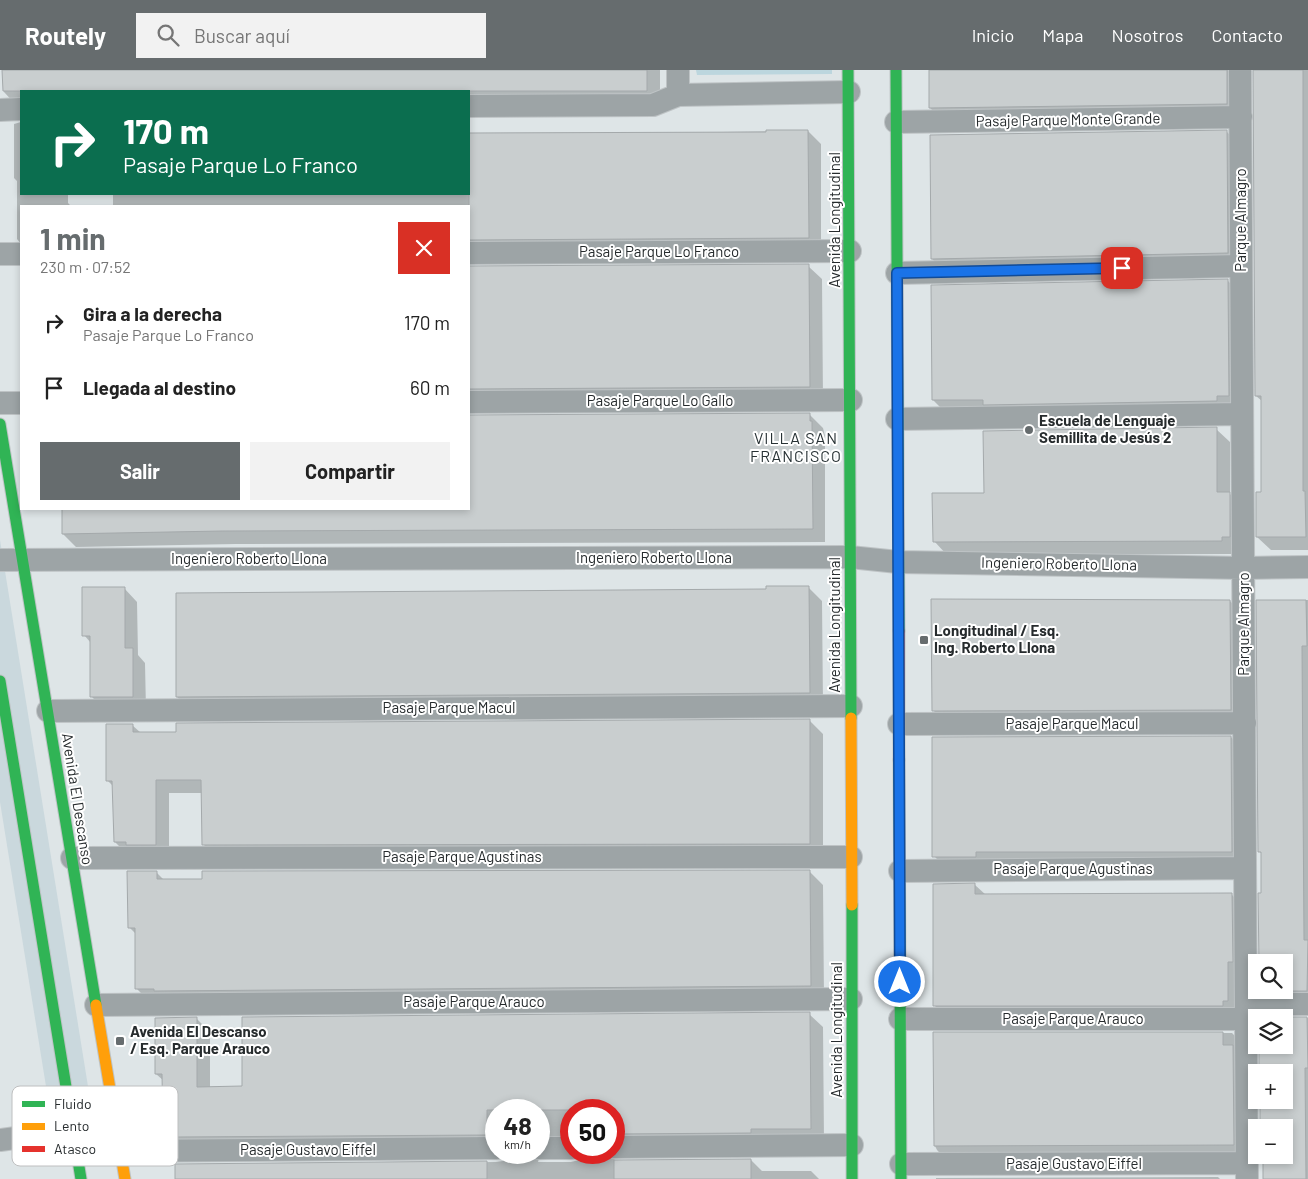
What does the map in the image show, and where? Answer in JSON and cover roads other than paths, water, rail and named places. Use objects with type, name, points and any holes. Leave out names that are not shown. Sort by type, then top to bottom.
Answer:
[{"type":"main road","name":"Avenida Longitudinal","points":[[848,70],[851,400],[852,1179]]},
{"type":"main road","points":[[896,70],[901,1171]]},
{"type":"main road","name":"Avenida El Descanso","points":[[0,424],[11,559],[48,711],[109,1086]]},
{"type":"main road","points":[[0,681],[66,1086]]},
{"type":"main road","points":[[80,1166],[82,1179]]},
{"type":"main road","name":"Avenida El Descanso","points":[[122,1166],[124,1179]]},
{"type":"street","points":[[678,70],[678,94]]},
{"type":"street","name":"Parque Almagro","points":[[1240,70],[1247,1171]]},
{"type":"street","points":[[470,106],[654,105],[678,94],[849,92]]},
{"type":"street","points":[[0,110],[20,109]]},
{"type":"street","name":"Pasaje Parque Monte Grande","points":[[896,122],[1241,117]]},
{"type":"street","name":"Pasaje Parque Lo Franco","points":[[470,253],[850,251]]},
{"type":"street","points":[[0,254],[20,254]]},
{"type":"street","points":[[897,273],[1241,266]]},
{"type":"street","name":"Pasaje Parque Lo Gallo","points":[[470,402],[851,400]]},
{"type":"street","points":[[0,403],[20,403]]},
{"type":"street","points":[[897,419],[1242,414]]},
{"type":"street","name":"Ingeniero Roberto Llona","points":[[11,559],[850,557],[898,562],[1244,568],[1308,567]]},
{"type":"street","name":"Pasaje Parque Macul","points":[[48,711],[850,706]]},
{"type":"street","name":"Pasaje Parque Macul","points":[[899,724],[1245,724]]},
{"type":"street","name":"Pasaje Parque Agustinas","points":[[72,858],[851,857]]},
{"type":"street","name":"Pasaje Parque Agustinas","points":[[900,871],[1245,868]]},
{"type":"street","name":"Pasaje Parque Arauco","points":[[96,1005],[851,999]]},
{"type":"street","name":"Pasaje Parque Arauco","points":[[900,1019],[1246,1012],[1308,1004]]},
{"type":"street","points":[[625,1148],[852,1146]]},
{"type":"street","name":"Pasaje Gustavo Eiffel","points":[[178,1151],[485,1148]]},
{"type":"street","name":"Pasaje Gustavo Eiffel","points":[[901,1171],[1247,1171]]},
{"type":"place","name":"Escuela de Lenguaje Semillita de Jesús 2","points":[[1029,430]]},
{"type":"place","name":"Longitudinal / Esq. Ing. Roberto Llona","points":[[924,640]]},
{"type":"place","name":"Avenida El Descanso / Esq. Parque Arauco","points":[[120,1041]]},
{"type":"district","name":"VILLA SAN FRANCISCO","points":[[796,447]]}]
